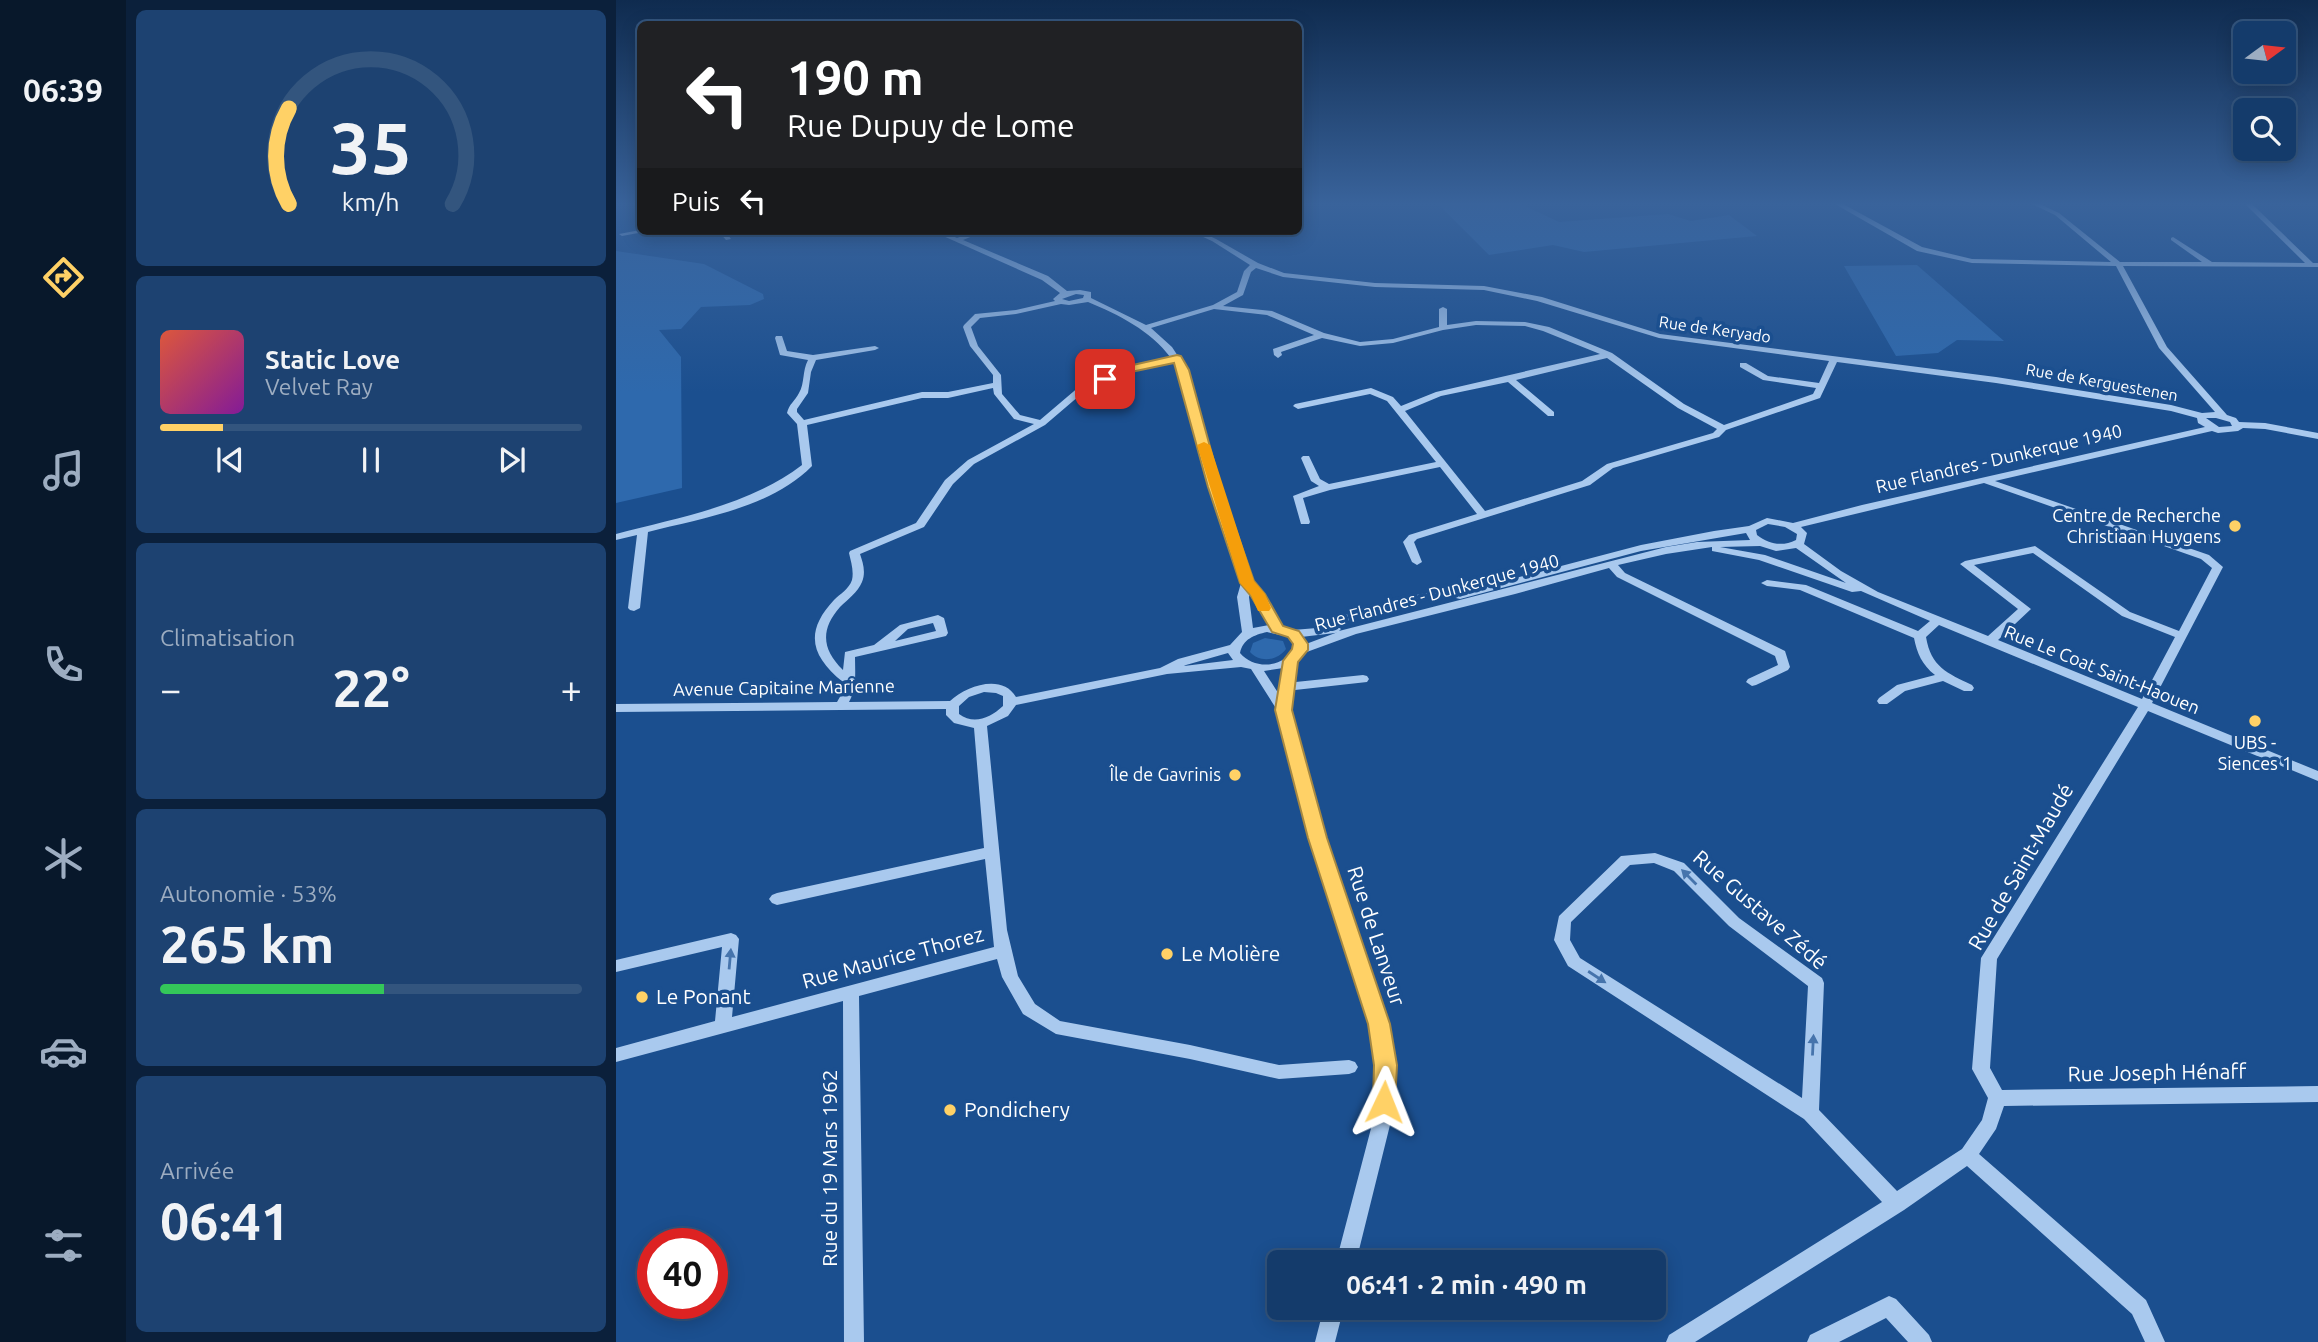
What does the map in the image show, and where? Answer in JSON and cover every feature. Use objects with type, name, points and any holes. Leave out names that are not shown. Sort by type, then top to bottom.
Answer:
[{"type":"street","points":[[1019,267],[1045,278],[1066,293]]},
{"type":"street","points":[[1146,327],[1214,307],[1240,293],[1248,271],[1253,267]]},
{"type":"street","name":"Rue de Keryado","points":[[1260,267],[1304,279],[1484,288],[1539,299],[1659,336],[1996,380]]},
{"type":"street","points":[[2120,267],[2163,348],[2223,416],[2238,425],[2264,426],[2318,436]]},
{"type":"street","points":[[1060,302],[1059,297],[1066,293],[1085,292],[1089,295],[1087,299]]},
{"type":"street","points":[[1042,423],[1017,417],[998,394],[998,375],[971,339],[967,327],[969,322],[978,316],[1087,299],[1146,327],[1165,342],[1183,370],[1215,487],[1247,583],[1257,594],[1277,629]]},
{"type":"street","points":[[1214,307],[1269,313],[1321,335],[1350,342],[1378,343],[1476,323],[1525,324],[1546,329],[1609,355],[1681,406],[1723,428]]},
{"type":"street","points":[[1443,309],[1443,328]]},
{"type":"street","points":[[1278,355],[1276,351],[1321,335]]},
{"type":"street","points":[[779,338],[783,354],[813,358],[874,348]]},
{"type":"street","points":[[1399,410],[1439,394],[1609,355]]},
{"type":"street","points":[[616,537],[743,503],[795,476],[807,466],[802,423],[792,413],[792,406],[804,393],[806,368],[813,358]]},
{"type":"street","points":[[849,681],[828,665],[819,641],[822,623],[853,588],[858,576],[854,554],[919,525],[931,512],[949,482],[971,462],[1042,423],[1083,388],[1128,369],[1177,359]]},
{"type":"street","points":[[1417,562],[1408,542],[1413,537],[1586,483],[1610,466],[1716,435],[1723,428],[1817,396],[1834,360]]},
{"type":"street","points":[[1743,365],[1766,378],[1822,386]]},
{"type":"street","points":[[1510,379],[1551,414]]},
{"type":"street","name":"Rue de Kerguestenen","points":[[1996,380],[2171,408],[2202,416],[2223,416]]},
{"type":"street","points":[[802,423],[922,395],[948,395],[997,385]]},
{"type":"street","points":[[1298,406],[1371,391],[1390,399],[1483,515]]},
{"type":"street","points":[[2202,416],[2203,423],[2212,428]]},
{"type":"street","name":"Rue Flandres - Dunkerque 1940","points":[[1293,634],[1416,598],[1519,579],[1599,556],[1713,533],[1751,529],[1767,521],[1794,526],[2212,428],[2231,430],[2238,425]]},
{"type":"street","points":[[1306,458],[1316,481],[1328,487]]},
{"type":"street","points":[[1305,522],[1298,496],[1328,487],[1442,464]]},
{"type":"street","name":"Rue de Saint-Maudé","points":[[1984,480],[2205,557],[2218,567],[2144,707],[1989,958],[1981,1069],[1997,1098]]},
{"type":"street","points":[[1777,548],[1798,544],[1802,537],[1794,526]]},
{"type":"street","points":[[1751,529],[1752,536],[1761,544]]},
{"type":"street","points":[[634,608],[643,530]]},
{"type":"street","name":"Rue Flandres - Dunkerque 1940","points":[[1300,650],[1345,633],[1665,552],[1721,542],[1761,544],[1777,548]]},
{"type":"street","name":"Rue Le Coat Saint-Haouen","points":[[1798,544],[1837,573],[1874,594],[2144,707],[2318,776]]},
{"type":"street","name":"Rue Flandres - Dunkerque 1940","points":[[1665,552],[1710,548],[1745,552],[1761,557]]},
{"type":"street","name":"Rue Le Coat Saint-Haouen","points":[[1777,548],[1846,587]]},
{"type":"street","points":[[1989,642],[2025,609],[1965,564],[2035,549],[2126,614],[2182,636]]},
{"type":"street","name":"Rue Le Coat Saint-Haouen","points":[[1761,557],[1874,594]]},
{"type":"street","points":[[1611,564],[1621,575],[1781,654],[1784,667],[1752,682]]},
{"type":"street","points":[[1247,583],[1243,597],[1248,633]]},
{"type":"street","points":[[1767,583],[1802,587],[1920,636]]},
{"type":"street","points":[[842,704],[847,695],[849,681],[849,655],[877,649],[942,633],[939,618],[904,627],[877,649]]},
{"type":"street","points":[[1920,636],[1937,621]]},
{"type":"street","points":[[1011,702],[1163,670],[1242,663],[1255,667],[1275,667],[1291,661],[1300,650],[1298,639],[1293,634],[1277,629],[1248,633],[1234,648],[1163,670]]},
{"type":"street","points":[[1920,636],[1922,655],[1943,677],[1968,688]]},
{"type":"street","points":[[1234,648],[1242,663]]},
{"type":"street","name":"Rue de Lanveur","points":[[1283,710],[1291,661]]},
{"type":"street","name":"Rue de Lanveur","points":[[1255,667],[1283,710],[1317,838],[1379,1024],[1385,1065],[1383,1117],[1349,1250]]},
{"type":"street","points":[[1884,702],[1901,688],[1943,677]]},
{"type":"street","points":[[1286,687],[1363,679]]},
{"type":"street","points":[[983,688],[1000,689],[1010,696],[1011,702],[1004,713],[980,723],[957,720],[953,715],[953,705],[965,694],[983,688]]},
{"type":"street","name":"Avenue Capitaine Marienne","points":[[616,708],[953,705]]},
{"type":"street","points":[[980,723],[1003,951]]},
{"type":"street","points":[[776,899],[992,852]]},
{"type":"street","name":"Rue Gustave Zédé","points":[[1810,1113],[1816,983],[1734,922],[1679,867],[1655,858],[1626,860],[1564,920],[1562,940],[1574,962],[1810,1113],[1897,1204]]},
{"type":"street","points":[[616,966],[732,939],[723,1027]]},
{"type":"street","name":"Rue Maurice Thorez","points":[[616,1055],[1003,951],[1010,978],[1029,1009],[1056,1027],[1279,1072],[1349,1067]]},
{"type":"street","name":"Rue du 19 Mars 1962","points":[[851,994],[854,1342]]},
{"type":"street","name":"Rue Joseph Hénaff","points":[[1997,1098],[2318,1094]]},
{"type":"street","points":[[1679,1341],[1897,1204],[1968,1155],[1990,1123],[1997,1098]]},
{"type":"street","points":[[1968,1155],[2139,1307],[2155,1342]]},
{"type":"street","points":[[1817,1342],[1889,1306],[1922,1342]]},
{"type":"street","points":[[1325,1342],[1331,1320]]},
{"type":"shaded area","points":[[616,267],[709,267],[763,294],[764,299],[750,305],[701,307],[681,329],[659,330],[681,357],[682,488],[616,503]]},
{"type":"shaded area","points":[[1844,267],[1919,267],[2004,341],[1957,340],[1938,353],[1896,356]]},
{"type":"shaded area","points":[[1265,638],[1283,641],[1286,649],[1273,658],[1254,656],[1250,652],[1253,643]]},
{"type":"slow traffic","points":[[1204,445],[1247,583],[1264,608]]},
{"type":"place","name":"Centre de Recherche Christiaan Huygens","points":[[2235,526]]},
{"type":"place","name":"UBS - Siences 1","points":[[2255,721]]},
{"type":"place","name":"Île de Gavrinis","points":[[1235,775]]},
{"type":"place","name":"Le Molière","points":[[1167,954]]},
{"type":"place","name":"Le Ponant","points":[[642,997]]},
{"type":"place","name":"Pondichery","points":[[950,1110]]},
{"type":"route","points":[[1105,379],[1128,369],[1177,359],[1183,370],[1215,487],[1247,583],[1257,594],[1277,629],[1293,634],[1300,644],[1300,650],[1291,661],[1283,710],[1317,838],[1379,1024],[1385,1065],[1384,1102]]}]
